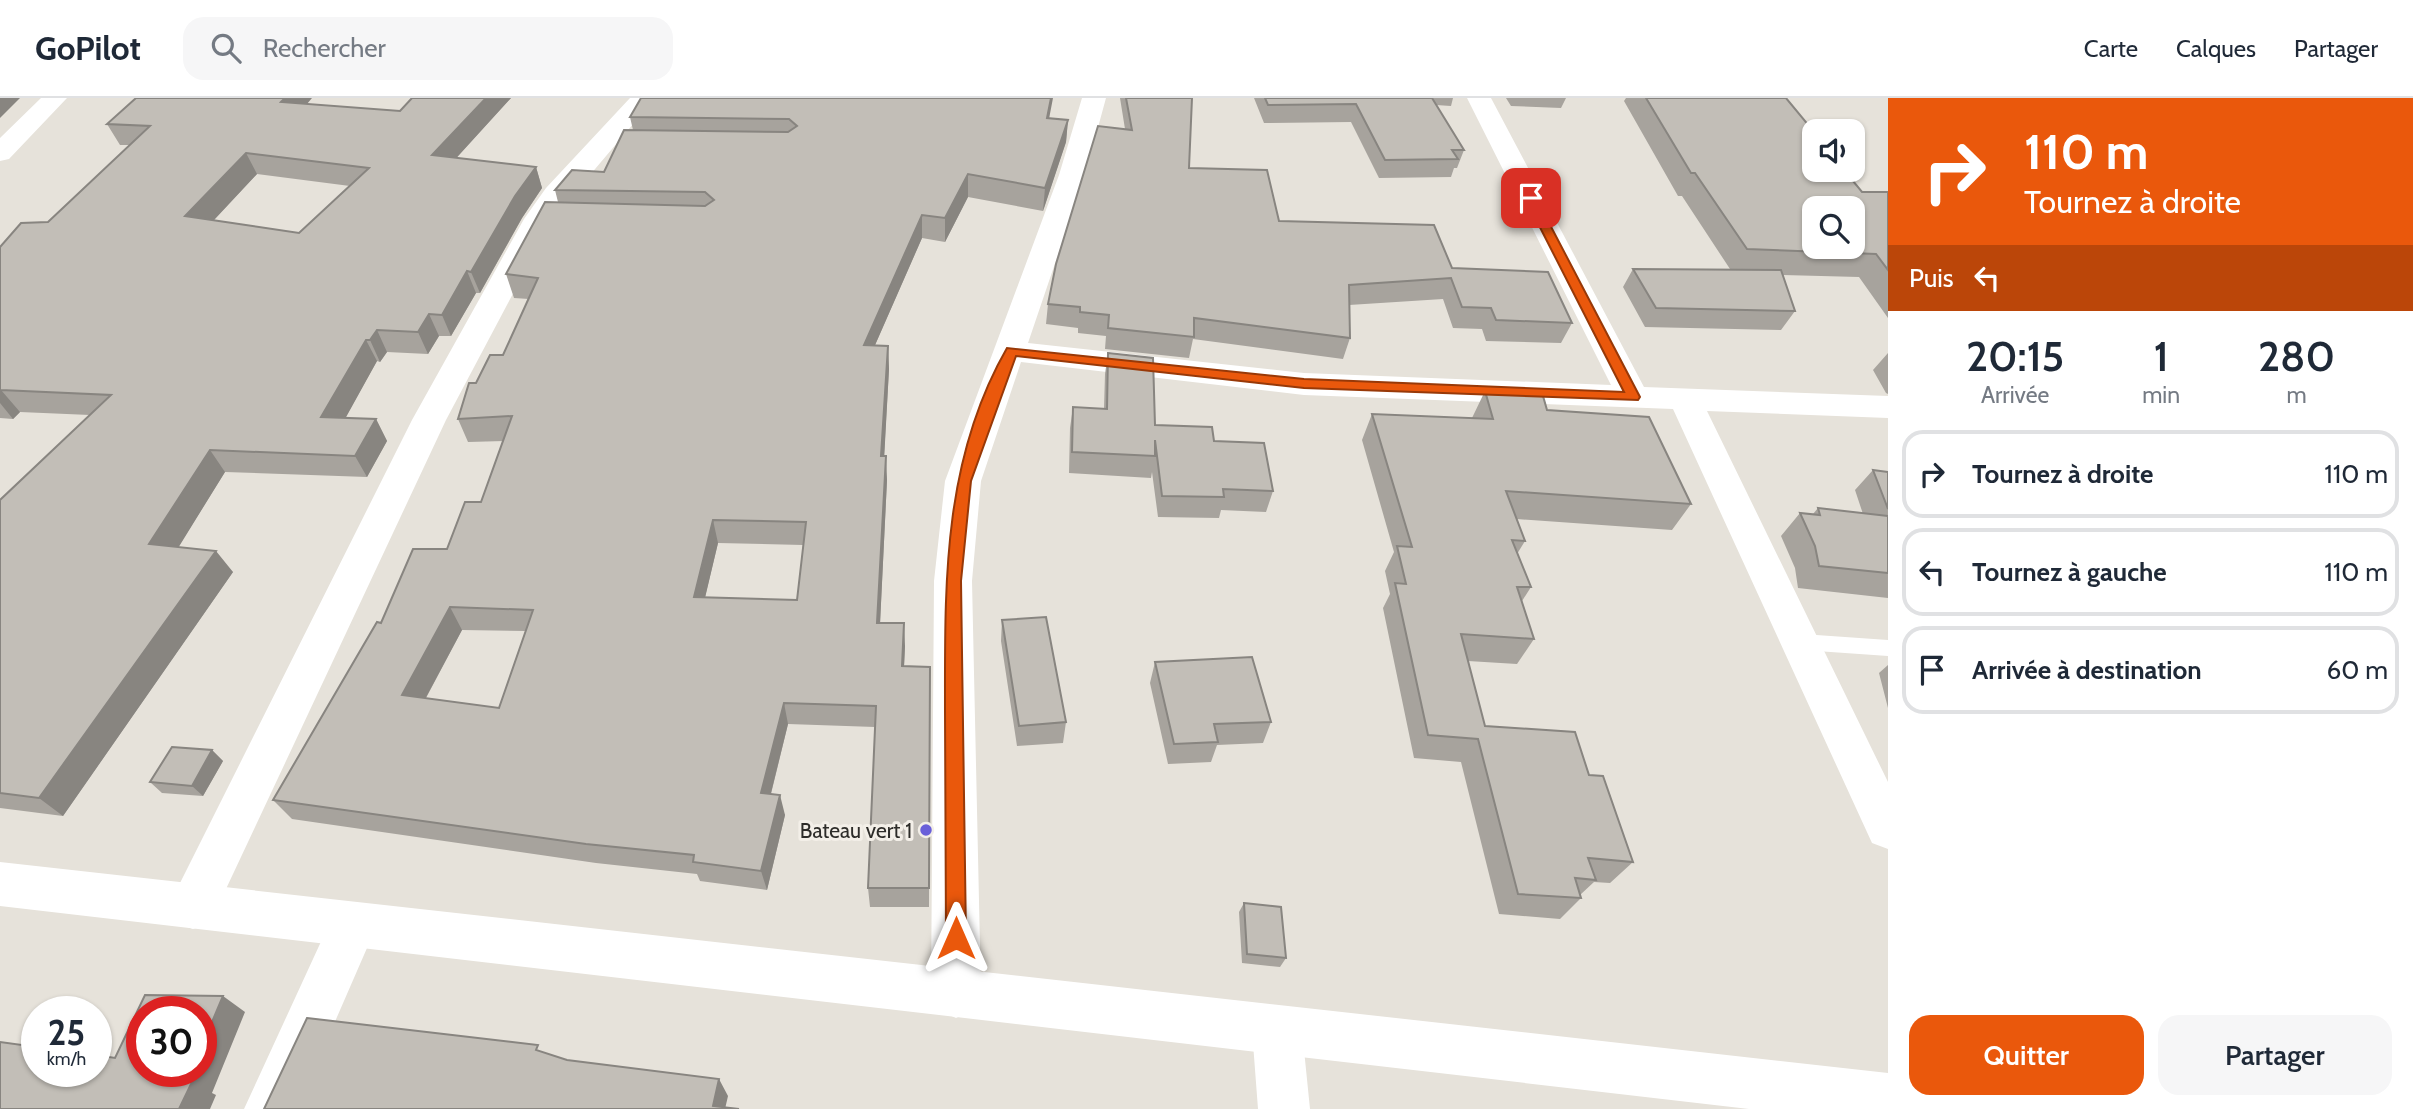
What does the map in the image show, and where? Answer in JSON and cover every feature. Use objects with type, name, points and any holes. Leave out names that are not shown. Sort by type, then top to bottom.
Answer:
[{"type":"street","points":[[0,152],[55,98]]},
{"type":"street","points":[[193,907],[429,420],[545,220],[556,194],[609,146],[643,98]]},
{"type":"street","points":[[956,993],[953,581],[963,481],[1072,175],[1094,98]]},
{"type":"street","points":[[1479,98],[1633,397]]},
{"type":"street","points":[[1011,351],[1304,384],[1888,407]]},
{"type":"street","points":[[1684,398],[1802,642],[1888,829]]},
{"type":"street","points":[[0,884],[1888,1099]]},
{"type":"street","points":[[270,1109],[353,925]]},
{"type":"street","points":[[1277,1030],[1284,1109]]},
{"type":"lane","points":[[1802,642],[1888,648]]},
{"type":"building","points":[[136,98],[285,98],[281,102],[400,111],[412,98],[486,98],[432,155],[536,167],[515,196],[471,272],[467,271],[442,315],[429,314],[418,332],[377,330],[370,340],[366,340],[321,417],[376,419],[355,456],[210,450],[149,544],[216,551],[39,798],[0,793],[0,500],[111,395],[0,391],[0,247],[21,223],[48,222],[150,126],[107,124]],"holes":[[[246,153],[369,168],[299,233],[185,216]]]},
{"type":"building","points":[[641,98],[1051,98],[1047,118],[1068,120],[1045,188],[968,174],[945,218],[922,215],[864,345],[888,346],[881,456],[886,456],[877,623],[904,623],[902,666],[930,667],[929,888],[868,888],[876,706],[784,703],[761,793],[780,795],[761,871],[693,862],[694,855],[586,844],[273,800],[377,622],[381,623],[413,549],[447,549],[465,502],[481,502],[512,416],[458,419],[469,383],[476,383],[490,355],[503,355],[538,278],[506,274],[545,202],[705,206],[714,200],[705,192],[555,190],[572,170],[604,172],[624,130],[788,132],[797,126],[789,119],[630,117]],"holes":[[[713,520],[806,522],[797,600],[694,597]],[[450,607],[533,610],[499,708],[402,695]]]},
{"type":"building","points":[[1126,98],[1192,98],[1189,168],[1267,170],[1279,221],[1434,225],[1452,268],[1548,272],[1572,323],[1496,320],[1491,308],[1462,307],[1451,278],[1349,285],[1350,338],[1194,318],[1194,337],[1108,328],[1109,315],[1080,312],[1080,307],[1048,304],[1056,264],[1098,126],[1132,130]]},
{"type":"building","points":[[1265,98],[1432,98],[1464,150],[1452,150],[1458,159],[1385,160],[1356,104],[1268,105]]},
{"type":"building","points":[[1646,98],[1786,98],[1803,119],[1802,182],[1854,182],[1862,192],[1888,192],[1888,270],[1876,254],[1865,254],[1865,196],[1802,196],[1802,251],[1747,249],[1695,173],[1691,173]]},
{"type":"building","points":[[1633,269],[1781,270],[1795,311],[1656,308]]},
{"type":"building","points":[[1108,353],[1153,358],[1155,425],[1212,427],[1214,441],[1264,443],[1273,491],[1223,489],[1224,497],[1162,496],[1155,440],[1155,456],[1072,452],[1073,407],[1107,409]]},
{"type":"building","points":[[1485,391],[1543,396],[1547,410],[1649,417],[1691,504],[1506,491],[1525,541],[1512,540],[1531,587],[1517,587],[1534,639],[1461,634],[1485,726],[1575,732],[1589,775],[1603,776],[1633,862],[1588,858],[1596,880],[1575,878],[1581,898],[1518,894],[1478,739],[1428,735],[1395,583],[1406,584],[1397,546],[1412,547],[1372,414],[1493,419]]},
{"type":"building","points":[[1873,470],[1888,472],[1888,509]]},
{"type":"building","points":[[1818,508],[1888,516],[1888,573],[1819,566],[1815,546],[1800,513],[1820,515]]},
{"type":"building","points":[[1046,617],[1066,722],[1019,726],[1002,620]]},
{"type":"building","points":[[1252,657],[1271,722],[1214,724],[1218,742],[1174,744],[1155,662]]},
{"type":"building","points":[[172,747],[212,750],[192,786],[150,782]]},
{"type":"building","points":[[1244,903],[1281,907],[1286,958],[1247,954]]},
{"type":"building","points":[[145,995],[223,996],[217,1010],[217,996]]},
{"type":"building","points":[[307,1018],[538,1045],[536,1050],[567,1060],[719,1079],[713,1106],[739,1109],[264,1109]]},
{"type":"building","points":[[126,1035],[126,1087],[190,1087],[179,1109],[0,1109],[0,1042],[21,1045],[21,1087],[112,1087],[112,1058],[115,1058]]},
{"type":"place","name":"Bateau vert 1","points":[[926,830]]},
{"type":"route","points":[[956,938],[953,581],[963,481],[1011,351],[1304,384],[1633,397],[1531,198]]}]
